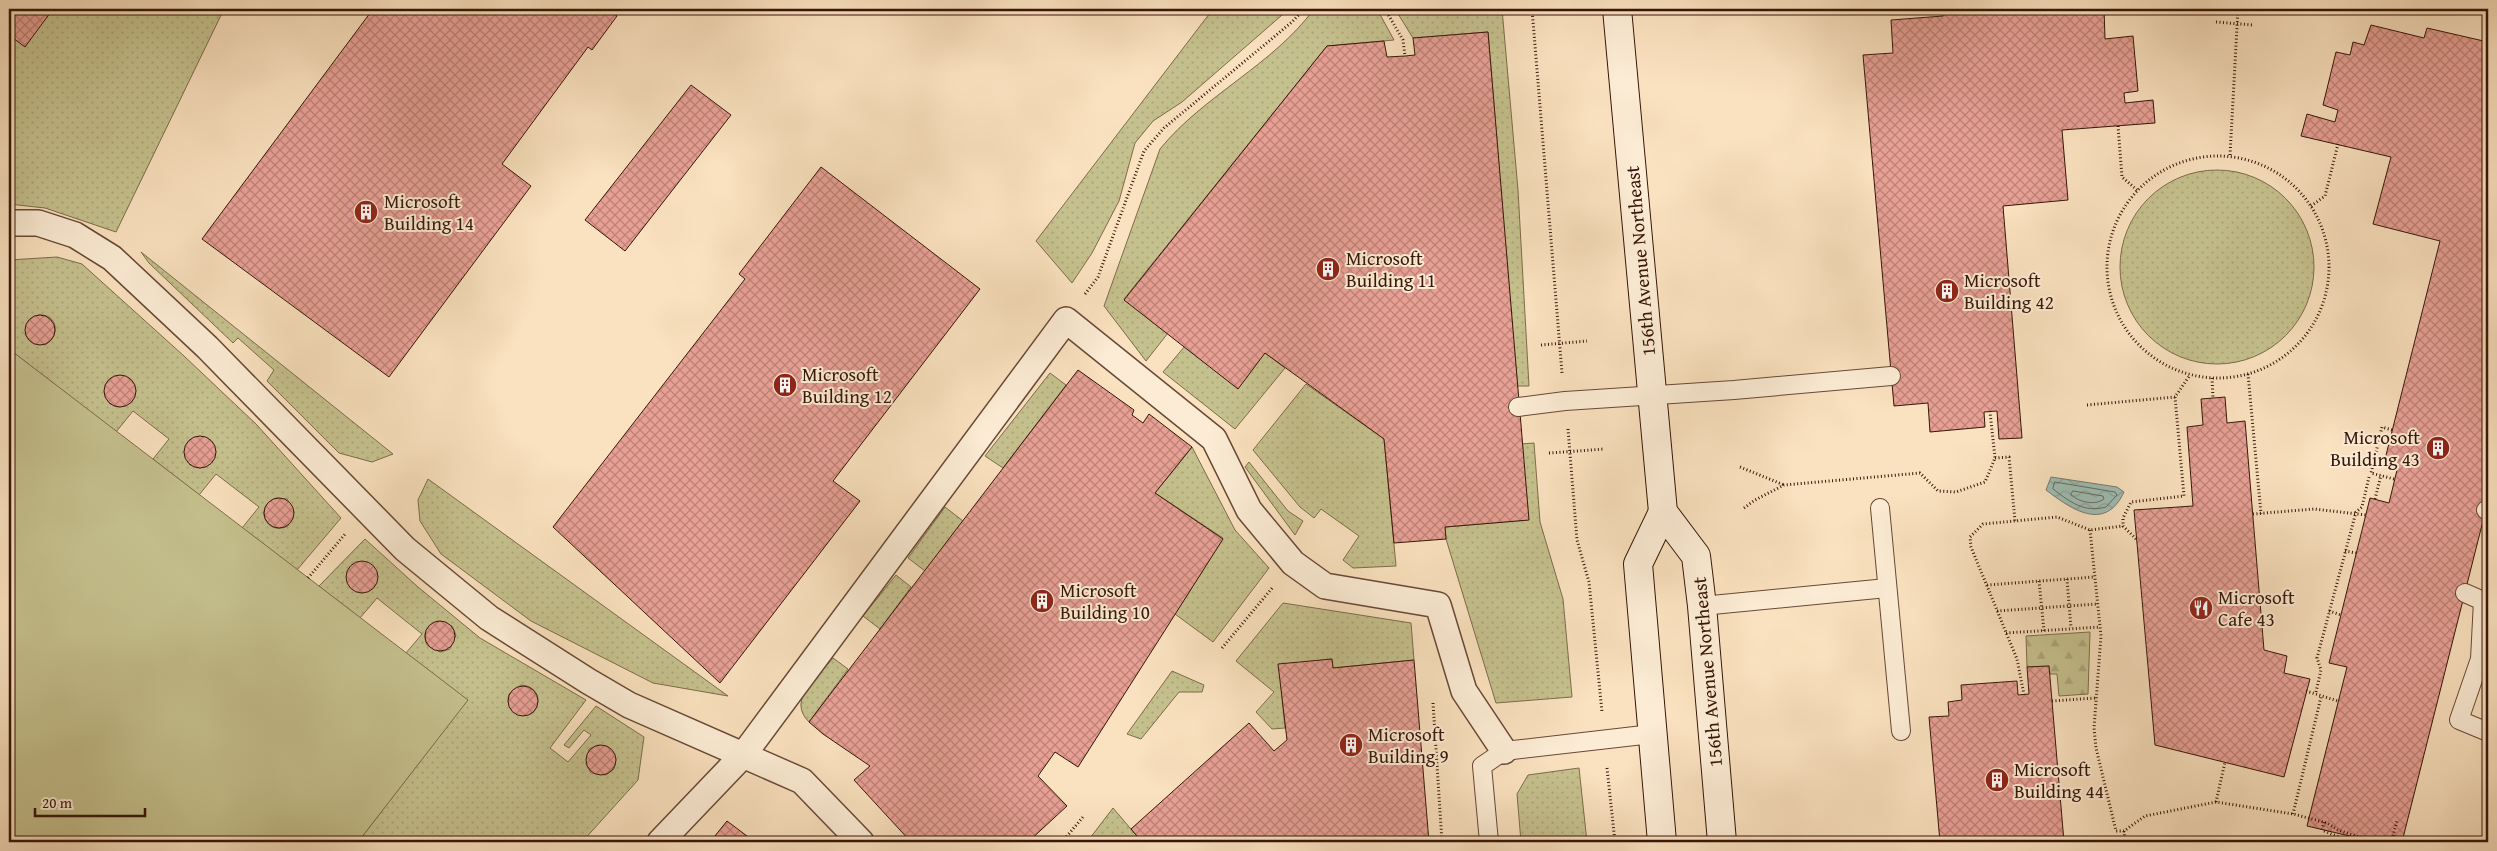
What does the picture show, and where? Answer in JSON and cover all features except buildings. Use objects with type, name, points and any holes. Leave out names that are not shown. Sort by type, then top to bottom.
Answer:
[{"type":"main road","name":"156th Avenue Northeast","points":[[1617,9],[1663,512],[1696,556],[1722,842]]},
{"type":"main road","points":[[1662,842],[1638,564],[1663,512]]},
{"type":"street","points":[[9,223],[38,223],[75,235],[112,258],[207,347],[405,549],[489,618],[629,705],[744,754],[802,782],[861,842]]},
{"type":"street","points":[[660,842],[744,754],[1066,320],[1214,439],[1249,510],[1293,563],[1325,586],[1438,605],[1464,691],[1504,751]]},
{"type":"lane","points":[[1518,407],[1558,401],[1652,396],[1891,376]]},
{"type":"lane","points":[[1880,508],[1901,731]]},
{"type":"lane","points":[[1702,606],[1887,588]]},
{"type":"lane","points":[[2465,593],[2483,601],[2480,659],[2459,720],[2488,732]]},
{"type":"lane","points":[[1489,842],[1482,766],[1504,751],[1652,734]]},
{"type":"path","points":[[1066,320],[1098,277],[1144,151],[1164,128],[1292,22],[1304,9]]},
{"type":"path","points":[[1385,9],[1403,40],[1405,56]]},
{"type":"path","points":[[1532,9],[1562,374]]},
{"type":"path","points":[[2230,155],[2238,9]]},
{"type":"path","points":[[2216,22],[2253,24]]},
{"type":"path","points":[[2118,126],[2122,177],[2137,190]]},
{"type":"path","points":[[2311,206],[2325,196],[2338,144]]},
{"type":"path","points":[[2230,155],[2269,168],[2300,190],[2321,222],[2330,258],[2326,296],[2310,331],[2283,358],[2248,374],[2212,378],[2190,374],[2170,367],[2141,347],[2120,319],[2109,286],[2108,252],[2118,219],[2137,190],[2165,169],[2197,158],[2230,155]]},
{"type":"path","points":[[1541,345],[1587,341]]},
{"type":"path","points":[[2136,540],[2123,526],[2123,518],[2131,502],[2184,496],[2175,396],[2190,374]]},
{"type":"path","points":[[2248,374],[2261,514]]},
{"type":"path","points":[[2212,378],[2213,398]]},
{"type":"path","points":[[2086,405],[2175,396]]},
{"type":"path","points":[[1744,508],[1754,500],[1784,485],[1920,473],[1938,491],[1956,492],[1985,482],[1995,458],[1990,412]]},
{"type":"path","points":[[2392,430],[2382,427],[2371,473],[2394,479]]},
{"type":"path","points":[[1568,430],[1578,540],[1590,582],[1615,842]]},
{"type":"path","points":[[1549,453],[1604,449]]},
{"type":"path","points":[[1995,458],[2009,457],[2014,521]]},
{"type":"path","points":[[1740,467],[1784,485]]},
{"type":"path","points":[[2375,500],[2381,475]]},
{"type":"path","points":[[2316,692],[2321,670],[2317,658],[2356,512],[2362,507],[2369,477]]},
{"type":"path","points":[[2253,514],[2314,509],[2356,512],[2366,515]]},
{"type":"path","points":[[2024,695],[2017,659],[1971,547],[1970,537],[1983,524],[2057,517],[2090,530],[2123,526]]},
{"type":"path","points":[[2090,530],[2100,626],[2094,728],[2100,770],[2116,831],[2124,831],[2145,816],[2216,802],[2293,814],[2324,822],[2346,833],[2392,839],[2396,822]]},
{"type":"path","points":[[308,578],[331,550]]},
{"type":"path","points":[[2345,551],[2356,554]]},
{"type":"path","points":[[1987,585],[2094,577]]},
{"type":"path","points":[[2067,579],[2072,628]]},
{"type":"path","points":[[2039,581],[2044,631]]},
{"type":"path","points":[[1222,648],[1265,596]]},
{"type":"path","points":[[1997,612],[2097,604]]},
{"type":"path","points":[[2329,611],[2341,615]]},
{"type":"path","points":[[2006,634],[2100,626]]},
{"type":"path","points":[[1442,842],[1431,687],[1460,677]]},
{"type":"path","points":[[2306,690],[2316,692],[2321,697],[2338,701]]},
{"type":"path","points":[[2293,814],[2321,697]]},
{"type":"path","points":[[2052,701],[2096,698]]},
{"type":"path","points":[[2216,802],[2225,762]]},
{"type":"path","points":[[1062,842],[1082,817]]},
{"type":"path","points":[[2324,822],[2322,830],[2351,842]]},
{"type":"path","points":[[2124,831],[2124,842]]},
{"type":"green space","points":[[9,9],[224,9],[116,232],[45,208],[9,204]]},
{"type":"green space","points":[[1213,9],[1289,9],[1182,102],[1153,121],[1135,143],[1119,201],[1092,253],[1072,283],[1036,241]]},
{"type":"green space","points":[[1314,9],[1377,9],[1394,40],[1327,46],[1124,299],[1168,333],[1146,361],[1104,306],[1160,149],[1197,112],[1279,47]]},
{"type":"green space","points":[[1395,9],[1502,9],[1518,190],[1529,386],[1517,386],[1488,32],[1413,38]]},
{"type":"green space","points":[[2227,170],[2236,171],[2263,181],[2286,198],[2298,213],[2307,230],[2313,248],[2313,286],[2307,304],[2298,321],[2286,336],[2271,348],[2254,357],[2236,363],[2207,364],[2198,363],[2171,353],[2155,342],[2142,329],[2131,313],[2121,286],[2120,257],[2121,248],[2131,221],[2142,205],[2155,192],[2171,181],[2198,171]]},
{"type":"green space","points":[[141,252],[393,454],[372,462],[339,453],[267,381],[274,370],[238,338],[233,343],[149,263]]},
{"type":"green space","points":[[57,257],[82,264],[256,424],[341,518],[297,570],[242,528],[259,507],[216,474],[199,495],[153,459],[169,439],[133,411],[116,432],[9,349],[9,260]],"holes":[[[38,315],[45,315],[50,318],[55,326],[55,331],[50,341],[45,345],[31,342],[25,334],[29,320]],[[118,376],[128,378],[136,390],[133,400],[120,407],[110,404],[105,395],[109,381]],[[197,437],[207,439],[216,451],[213,461],[200,468],[190,465],[184,451],[188,442]],[[276,498],[287,499],[294,512],[288,526],[280,528],[268,524],[264,513],[265,507]]]},
{"type":"green space","points":[[1185,346],[1265,353],[1285,368],[1235,429],[1163,372]]},
{"type":"green space","points":[[9,349],[468,700],[358,842],[17,842],[9,836]]},
{"type":"green space","points":[[1050,373],[1066,385],[1003,468],[985,456]]},
{"type":"green space","points":[[1306,384],[1384,439],[1396,566],[1353,568],[1343,560],[1359,536],[1321,509],[1314,518],[1300,507],[1253,450]]},
{"type":"green space","points":[[1534,443],[1540,522],[1563,599],[1572,697],[1496,703],[1446,539],[1445,527],[1528,520],[1521,444]]},
{"type":"green space","points":[[1192,447],[1235,530],[1269,568],[1213,642],[1175,614],[1223,538],[1155,493]]},
{"type":"green space","points":[[1249,462],[1288,511],[1303,521],[1295,535],[1245,467]]},
{"type":"green space","points":[[428,479],[728,696],[653,683],[531,621],[441,554],[420,521],[418,500]]},
{"type":"green space","points":[[945,507],[963,521],[925,571],[908,558]]},
{"type":"green space","points":[[365,539],[418,587],[480,638],[586,700],[550,748],[568,762],[591,735],[584,730],[569,748],[564,745],[596,706],[644,737],[638,780],[582,842],[358,842],[467,700],[406,653],[422,634],[377,598],[360,618],[319,586]],"holes":[[[359,562],[369,563],[377,576],[375,586],[362,593],[349,586],[347,575],[352,566]],[[438,621],[452,626],[456,635],[450,649],[440,652],[427,645],[425,634],[431,625]],[[521,685],[531,688],[537,694],[538,699],[533,713],[522,715],[514,712],[509,705],[509,694]],[[598,745],[608,747],[616,759],[614,769],[606,775],[591,773],[586,764],[589,749]]]},
{"type":"green space","points":[[896,575],[911,587],[880,629],[863,616]]},
{"type":"green space","points":[[1283,603],[1411,623],[1414,660],[1333,668],[1332,659],[1279,665],[1285,728],[1272,729],[1256,712],[1274,692],[1236,661]]},
{"type":"green space","points":[[2090,632],[2088,694],[2059,696],[2057,674],[2050,674],[2049,666],[2027,667],[2026,636]]},
{"type":"green space","points":[[833,658],[848,669],[809,722],[803,713],[801,705],[803,697],[813,681]]},
{"type":"green space","points":[[1172,671],[1204,685],[1202,692],[1179,692],[1141,739],[1127,734]]},
{"type":"green space","points":[[1579,768],[1587,842],[1521,842],[1517,794],[1528,775]]},
{"type":"green space","points":[[1113,808],[1142,842],[1087,842]]},
{"type":"water","points":[[2051,477],[2117,487],[2124,492],[2116,504],[2107,512],[2087,514],[2066,504],[2046,490]]},
{"type":"place","name":"Microsoft Building 14","points":[[366,212]]},
{"type":"place","name":"Microsoft Building 11","points":[[1328,269]]},
{"type":"place","name":"Microsoft Building 42","points":[[1947,291]]},
{"type":"place","name":"Microsoft Building 12","points":[[785,385]]},
{"type":"place","name":"Microsoft Building 43","points":[[2438,448]]},
{"type":"place","name":"Microsoft Building 10","points":[[1042,601]]},
{"type":"place","name":"Microsoft Cafe 43","points":[[2201,608]]},
{"type":"place","name":"Microsoft Building 9","points":[[1351,745]]},
{"type":"place","name":"Microsoft Building 44","points":[[1997,780]]}]
